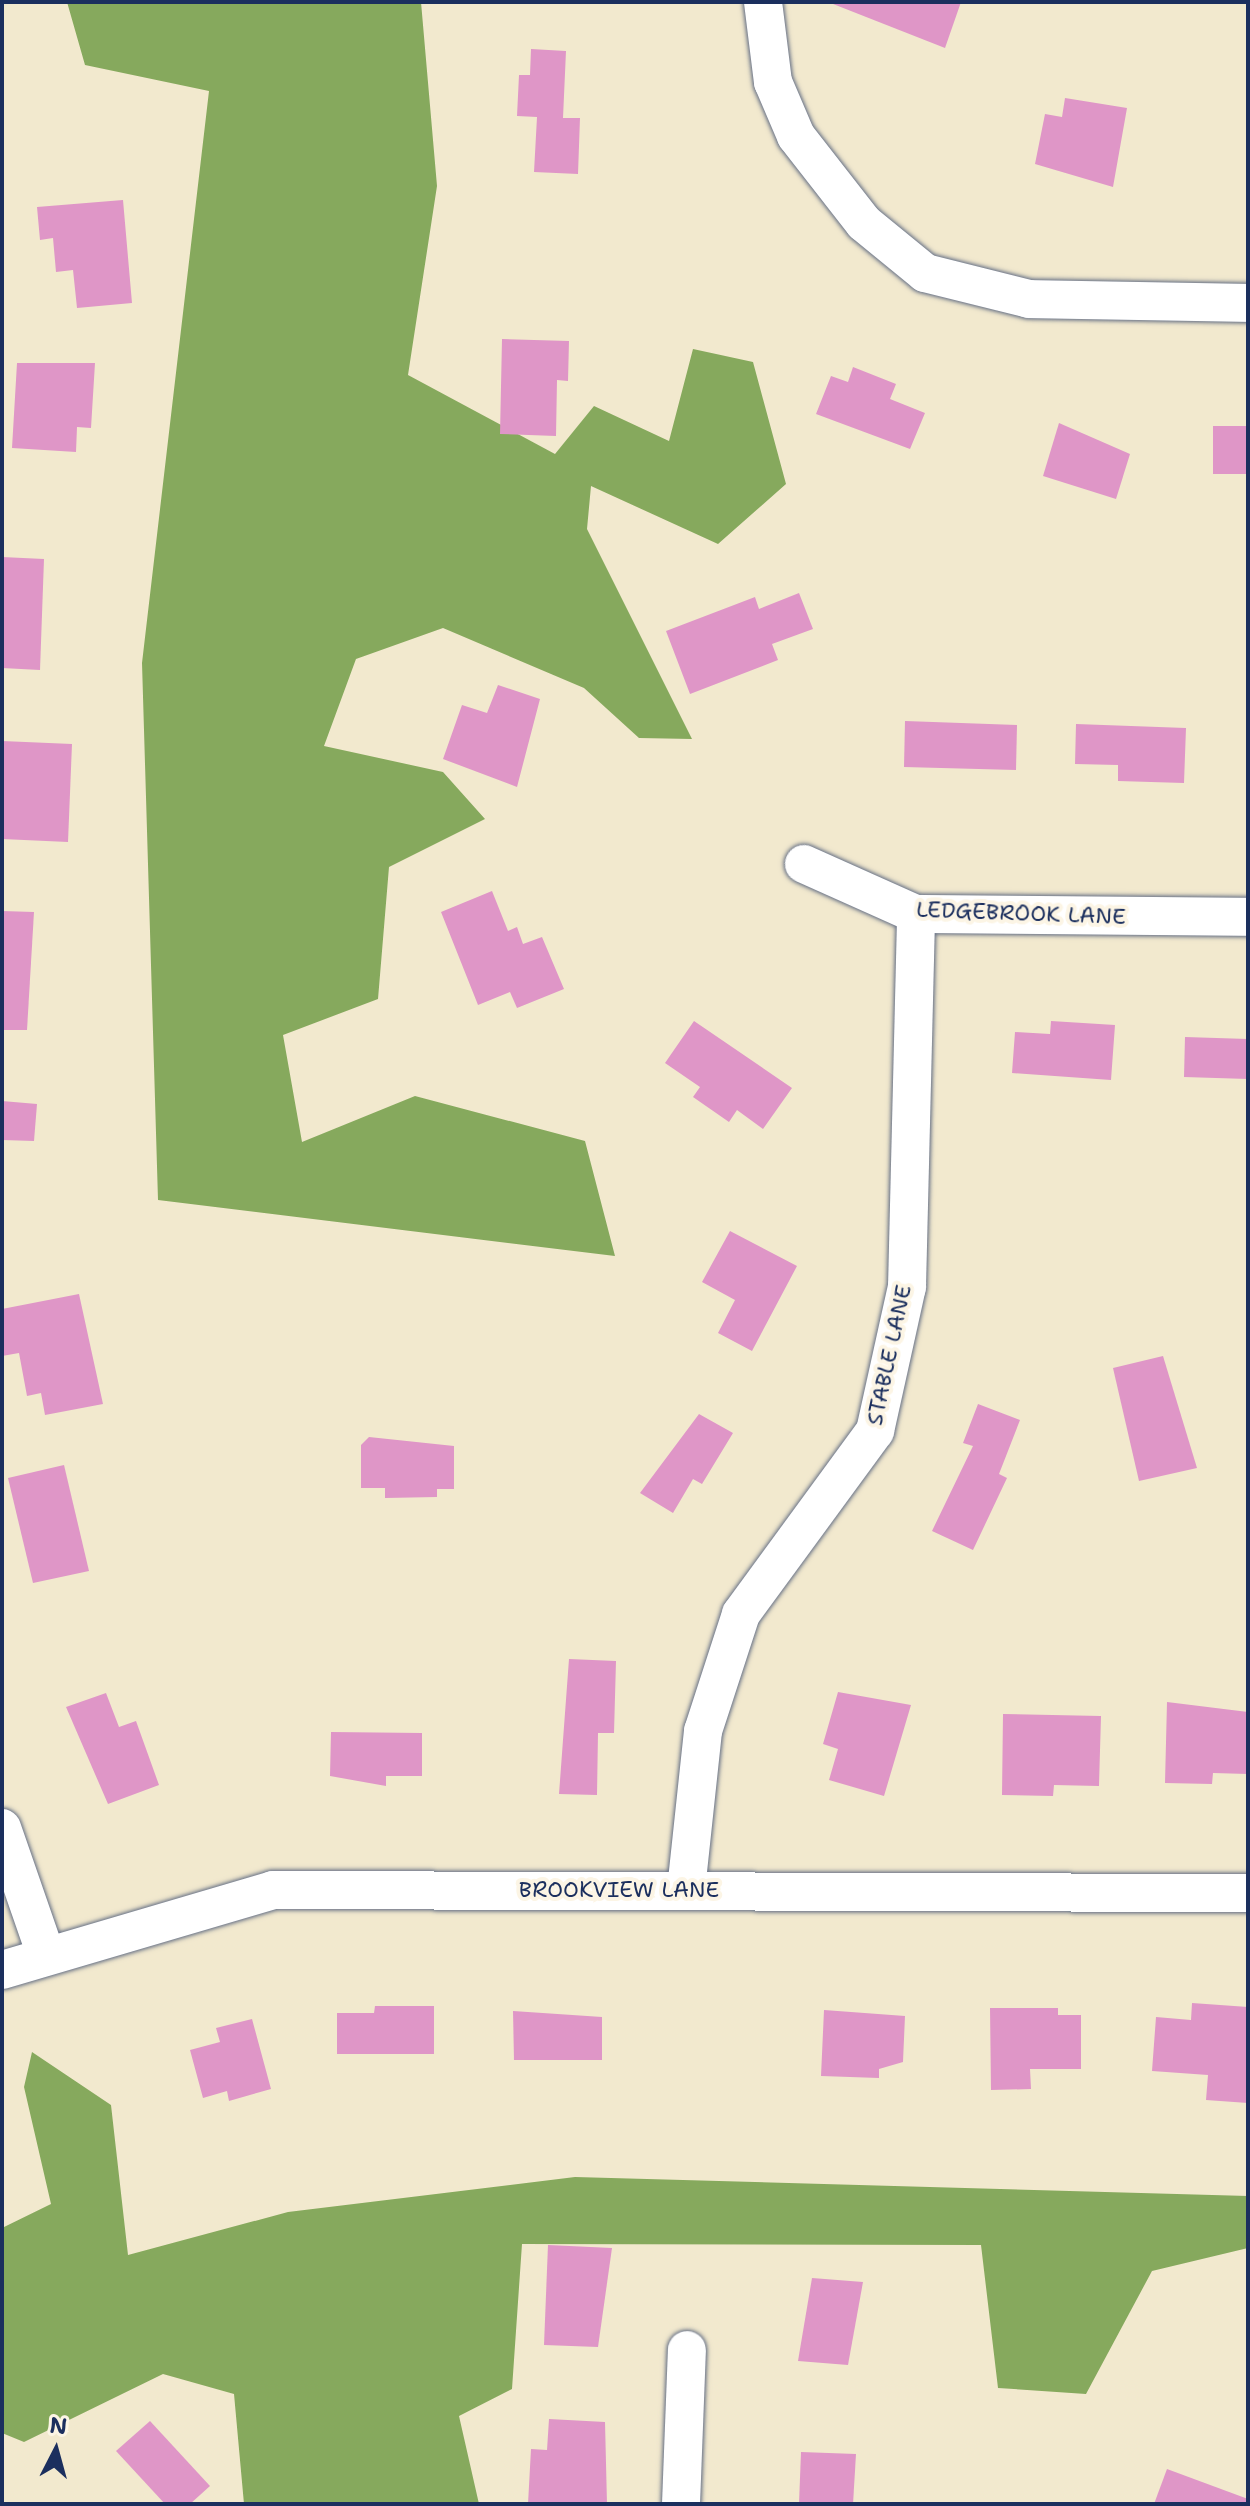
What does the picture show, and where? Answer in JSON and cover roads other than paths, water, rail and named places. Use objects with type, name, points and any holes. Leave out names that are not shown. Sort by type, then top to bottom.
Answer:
[{"type":"street","points":[[763,2],[773,82],[796,136],[864,223],[925,273],[1029,299],[1248,303]]},
{"type":"street","name":"LEDGEBROOK LANE","points":[[804,864],[916,914],[1248,917]]},
{"type":"street","name":"STABLE LANE","points":[[686,1890],[703,1731],[741,1614],[875,1431],[907,1287],[916,914]]},
{"type":"street","points":[[2,1828],[46,1955]]},
{"type":"street","name":"BROOKVIEW LANE","points":[[2,1970],[273,1890],[1248,1893]]},
{"type":"street","points":[[681,2504],[687,2350]]}]
